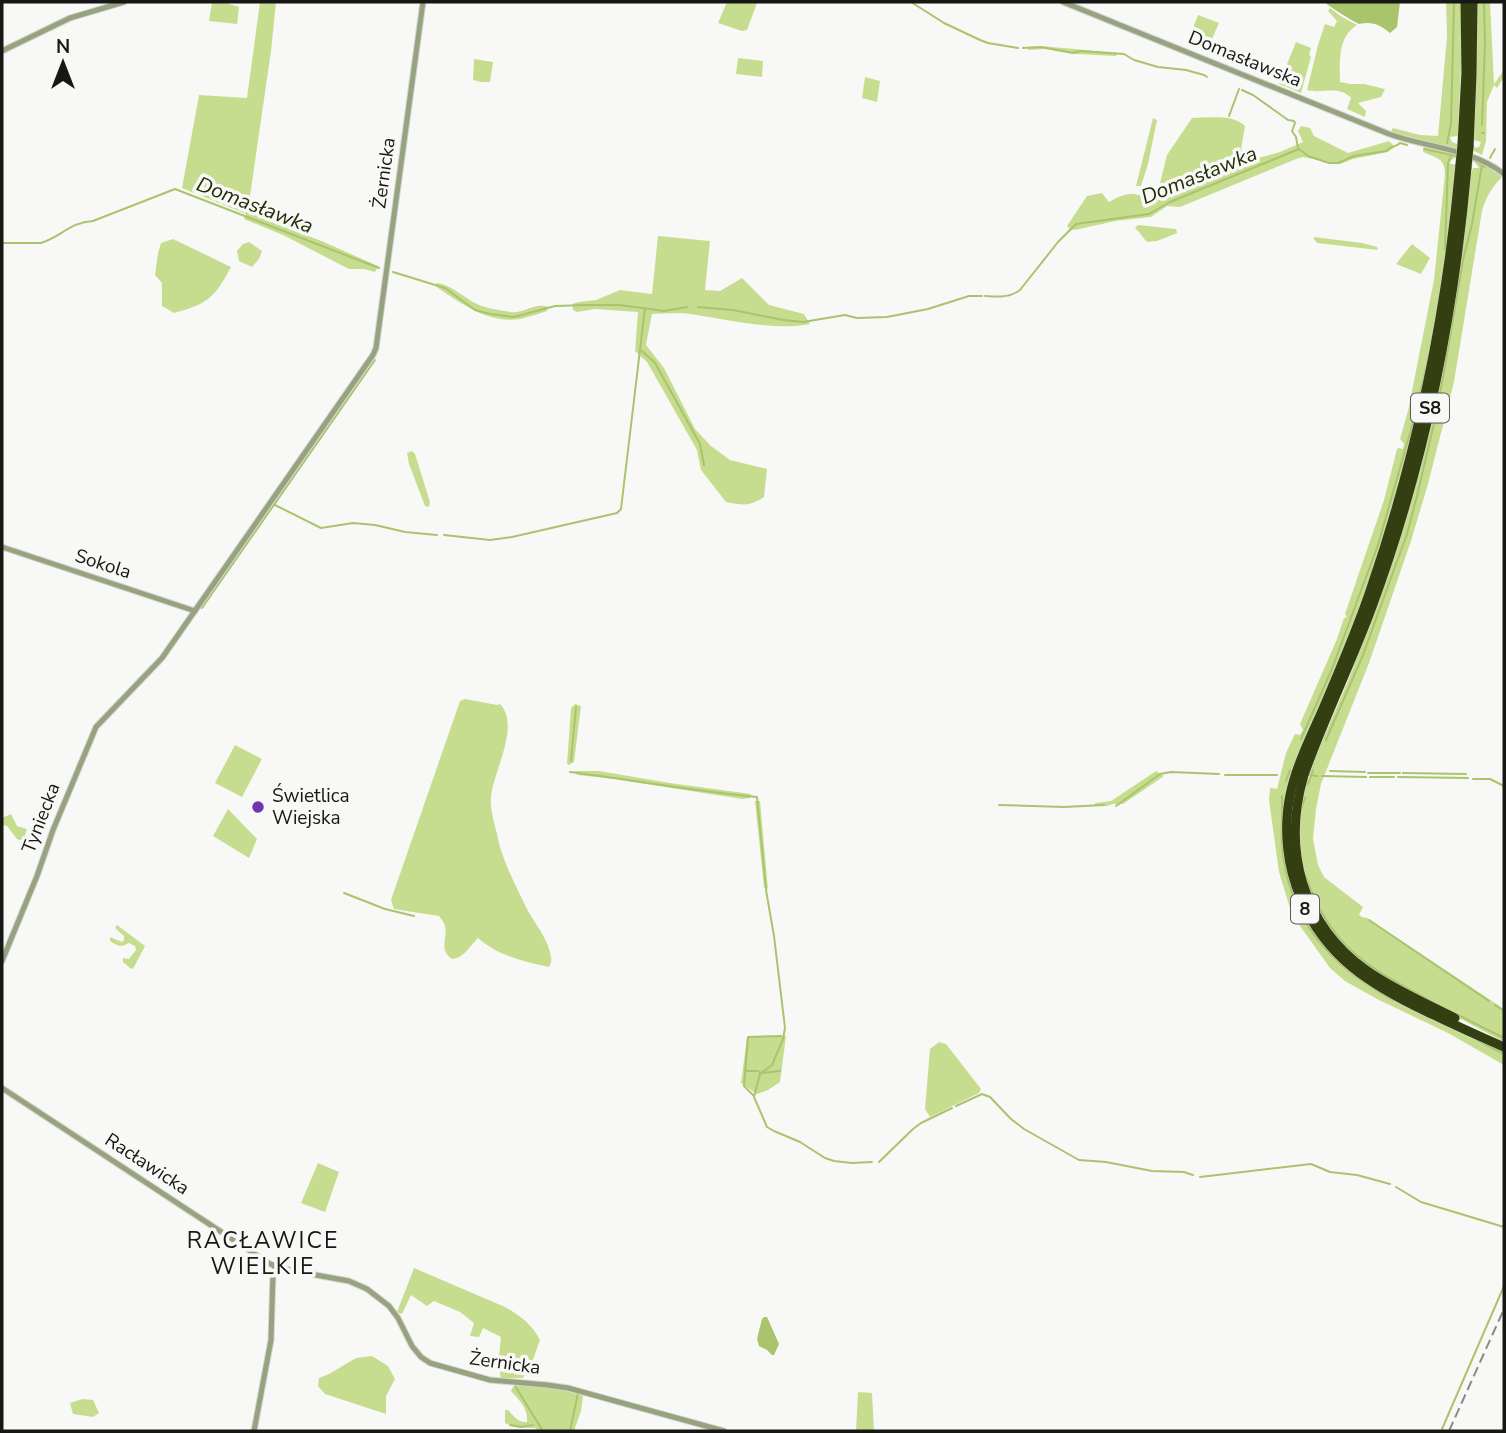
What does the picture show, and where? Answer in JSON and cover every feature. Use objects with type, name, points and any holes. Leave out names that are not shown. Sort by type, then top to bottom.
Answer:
[{"type":"highway","name":"S8","points":[[1465,2],[1466,146]]},
{"type":"highway","name":"S8","points":[[1370,591],[1403,486],[1443,311],[1466,146],[1472,74],[1473,2]]},
{"type":"highway","name":"S8","points":[[1359,641],[1392,548],[1426,427],[1450,311],[1461,235],[1464,166]]},
{"type":"highway","name":"8","points":[[1370,591],[1303,754],[1290,796],[1287,821],[1292,872],[1310,918],[1327,944],[1350,967],[1367,980],[1409,1003],[1504,1046]]},
{"type":"highway","name":"8","points":[[1359,641],[1309,760],[1297,799],[1294,835],[1303,884],[1313,909],[1330,934],[1343,950],[1365,969],[1504,1046]]},
{"type":"street","points":[[2,51],[70,18],[124,2]]},
{"type":"street","name":"Żernicka","points":[[195,611],[362,373],[376,348],[423,2]]},
{"type":"street","name":"Domasławska","points":[[1063,2],[1389,134],[1473,156],[1504,174]]},
{"type":"street","name":"Sokola","points":[[2,547],[195,611]]},
{"type":"street","name":"Tyniecka","points":[[2,961],[37,876],[52,830],[96,727],[162,658],[195,611]]},
{"type":"street","name":"Racławicka","points":[[2,1088],[275,1266]]},
{"type":"street","points":[[254,1431],[272,1332],[275,1266]]},
{"type":"street","name":"Żernicka","points":[[275,1266],[349,1281],[367,1289],[396,1314],[412,1346],[430,1363],[490,1380],[568,1388],[724,1431]]},
{"type":"shaded area","points":[[212,2],[239,7],[237,24],[209,21]]},
{"type":"shaded area","points":[[260,2],[276,2],[248,210],[378,266],[375,272],[349,269],[283,235],[244,219],[246,214],[182,188],[199,95],[247,98]]},
{"type":"shaded area","points":[[727,2],[757,3],[747,30],[742,31],[718,23]]},
{"type":"shaded area","points":[[1324,2],[1400,2],[1397,27],[1390,33],[1376,24],[1359,24]]},
{"type":"shaded area","points":[[1446,2],[1461,2],[1458,136],[1450,137],[1452,142],[1457,144],[1457,149],[1391,131],[1393,128],[1420,135],[1438,136],[1447,37]]},
{"type":"shaded area","points":[[1476,2],[1490,2],[1494,84],[1504,70],[1504,77],[1497,88],[1494,85],[1487,102],[1486,141],[1482,155],[1473,148],[1479,147],[1481,142],[1474,140],[1473,136]]},
{"type":"shaded area","points":[[1330,8],[1357,25],[1343,43],[1340,82],[1385,89],[1381,97],[1358,103],[1366,111],[1365,117],[1347,109],[1351,98],[1346,94],[1307,90],[1325,24],[1334,27],[1337,21],[1328,11]]},
{"type":"shaded area","points":[[1198,15],[1219,23],[1212,39],[1192,31]]},
{"type":"shaded area","points":[[1296,42],[1311,48],[1301,93],[1279,84]]},
{"type":"shaded area","points":[[1028,47],[1118,53],[1116,56],[1045,49],[1028,50]]},
{"type":"shaded area","points":[[738,58],[763,61],[762,77],[736,74]]},
{"type":"shaded area","points":[[474,59],[493,62],[490,82],[473,80]]},
{"type":"shaded area","points":[[865,77],[880,81],[877,102],[862,98]]},
{"type":"shaded area","points":[[1153,118],[1157,120],[1148,164],[1141,186],[1136,186]]},
{"type":"shaded area","points":[[1192,118],[1220,118],[1240,122],[1245,126],[1241,149],[1254,159],[1303,142],[1298,131],[1301,126],[1310,128],[1314,136],[1348,153],[1389,141],[1395,147],[1388,152],[1340,164],[1303,157],[1180,207],[1167,206],[1151,217],[1115,221],[1075,230],[1067,226],[1087,196],[1102,193],[1109,202],[1120,196],[1135,194],[1152,201],[1158,191],[1167,155]]},
{"type":"shaded area","points":[[1424,146],[1474,160],[1502,177],[1490,192],[1482,211],[1454,382],[1428,484],[1369,663],[1321,784],[1313,839],[1318,865],[1324,877],[1363,907],[1359,915],[1504,1009],[1504,1042],[1399,986],[1364,964],[1343,945],[1312,898],[1301,860],[1299,818],[1307,779],[1311,774],[1309,772],[1378,603],[1429,434],[1457,294],[1471,174],[1473,168],[1479,168],[1475,162],[1454,158],[1449,163],[1456,165],[1453,203],[1436,321],[1415,424],[1373,571],[1307,736],[1284,828],[1319,938],[1504,1050],[1504,1065],[1448,1033],[1377,999],[1345,981],[1330,968],[1290,908],[1279,872],[1269,800],[1270,788],[1277,789],[1286,753],[1295,734],[1300,735],[1303,730],[1300,724],[1344,618],[1347,617],[1345,614],[1384,500],[1397,449],[1403,449],[1404,444],[1400,439],[1434,280],[1445,174],[1443,165],[1436,157],[1423,152]]},
{"type":"shaded area","points":[[1138,225],[1176,229],[1177,233],[1147,242],[1135,228]]},
{"type":"shaded area","points":[[658,236],[710,241],[705,290],[720,291],[742,278],[769,305],[804,314],[810,324],[768,326],[690,314],[652,314],[646,345],[664,368],[695,429],[711,446],[730,460],[767,469],[764,497],[750,504],[726,502],[701,470],[697,450],[647,362],[635,351],[638,312],[573,310],[572,304],[596,300],[620,290],[652,294]]},
{"type":"shaded area","points":[[1314,237],[1362,243],[1377,247],[1378,250],[1317,243]]},
{"type":"shaded area","points":[[173,239],[231,267],[209,298],[174,313],[162,306],[162,283],[155,275],[161,243]]},
{"type":"shaded area","points":[[249,242],[262,251],[252,267],[239,261],[237,251]]},
{"type":"shaded area","points":[[1412,244],[1430,258],[1421,274],[1396,264]]},
{"type":"shaded area","points":[[437,283],[492,309],[515,312],[539,306],[548,307],[547,311],[520,319],[497,319],[466,306],[438,288],[435,285]]},
{"type":"shaded area","points":[[412,451],[430,502],[429,507],[425,506],[409,464],[407,453]]},
{"type":"shaded area","points":[[465,699],[500,704],[506,713],[507,737],[493,787],[492,811],[509,872],[548,944],[551,960],[549,967],[502,953],[478,938],[463,954],[452,959],[444,948],[446,931],[439,916],[394,909],[391,900],[460,701]]},
{"type":"shaded area","points":[[575,704],[581,706],[574,762],[569,765],[571,708]]},
{"type":"shaded area","points":[[235,745],[262,759],[242,797],[215,783]]},
{"type":"shaded area","points":[[575,771],[599,771],[751,794],[750,798],[742,799],[577,775]]},
{"type":"shaded area","points":[[1156,771],[1164,776],[1123,804],[1095,806],[1095,803],[1111,801]]},
{"type":"shaded area","points":[[755,801],[760,801],[768,889],[764,887]]},
{"type":"shaded area","points":[[228,809],[257,839],[249,858],[213,836]]},
{"type":"shaded area","points":[[11,814],[17,826],[27,829],[25,835],[32,844],[17,839],[7,826],[2,825],[2,818]]},
{"type":"shaded area","points":[[117,925],[145,946],[133,969],[123,962],[123,958],[129,959],[136,950],[135,946],[129,943],[119,946],[110,941],[110,937],[122,942],[124,940],[124,936],[115,928]]},
{"type":"shaded area","points":[[786,1036],[780,1082],[757,1094],[741,1083],[747,1038]]},
{"type":"shaded area","points":[[939,1042],[946,1044],[981,1089],[979,1093],[930,1117],[925,1109],[930,1049]]},
{"type":"shaded area","points":[[318,1163],[339,1172],[325,1212],[301,1203]]},
{"type":"shaded area","points":[[414,1268],[505,1307],[529,1325],[540,1340],[523,1378],[501,1378],[498,1364],[501,1337],[483,1328],[479,1337],[470,1336],[474,1323],[460,1312],[434,1301],[427,1306],[411,1295],[402,1314],[397,1312]]},
{"type":"shaded area","points":[[764,1317],[767,1317],[779,1344],[774,1355],[759,1346],[757,1339]]},
{"type":"shaded area","points":[[372,1356],[388,1366],[395,1379],[386,1396],[386,1414],[325,1394],[318,1386],[319,1378],[356,1358]]},
{"type":"shaded area","points":[[513,1387],[555,1387],[583,1396],[574,1431],[538,1431],[535,1428],[514,1427],[505,1423],[505,1410],[527,1422],[525,1409],[511,1391]]},
{"type":"shaded area","points":[[858,1392],[872,1393],[874,1431],[856,1431]]},
{"type":"shaded area","points":[[82,1399],[93,1400],[99,1413],[93,1417],[73,1414],[70,1403]]},
{"type":"waterway","points":[[911,2],[944,23],[980,40],[1018,48]]},
{"type":"waterway","points":[[1447,143],[1451,124],[1454,2]]},
{"type":"waterway","points":[[1482,125],[1484,2]]},
{"type":"waterway","points":[[1023,48],[1124,54],[1158,67],[1186,70],[1207,77]]},
{"type":"waterway","points":[[1229,116],[1239,89]]},
{"type":"waterway","points":[[1242,90],[1288,120],[1294,121],[1292,131],[1298,148]]},
{"type":"waterway","name":"Domasławka","points":[[985,296],[1008,296],[1020,290],[1076,224],[1149,214],[1170,202],[1299,149],[1308,156],[1338,163],[1354,156],[1386,151],[1400,143],[1407,145]]},
{"type":"waterway","name":"Domasławka","points":[[1424,149],[1457,156]]},
{"type":"waterway","name":"Domasławka","points":[[1490,158],[1495,149]]},
{"type":"waterway","points":[[1445,250],[1448,163],[1451,155]]},
{"type":"waterway","name":"Domasławka","points":[[1475,161],[1485,167]]},
{"type":"waterway","points":[[1326,740],[1363,655],[1407,534],[1434,424],[1482,165]]},
{"type":"waterway","name":"Domasławka","points":[[2,243],[41,243],[78,224],[93,221],[175,189],[379,268]]},
{"type":"waterway","name":"Domasławka","points":[[393,272],[445,288],[475,310],[514,317],[555,306],[620,305],[664,311],[687,307]]},
{"type":"waterway","name":"Domasławka","points":[[698,307],[803,322],[845,315],[857,318],[887,317],[928,309],[969,296],[982,296]]},
{"type":"waterway","points":[[444,535],[490,540],[512,537],[617,513],[621,509],[645,308]]},
{"type":"waterway","points":[[642,351],[655,363],[700,444],[704,465]]},
{"type":"waterway","points":[[202,608],[375,360]]},
{"type":"waterway","points":[[1301,739],[1332,669],[1378,545],[1426,369]]},
{"type":"waterway","points":[[275,505],[321,528],[353,523],[437,535]]},
{"type":"waterway","points":[[571,761],[576,707]]},
{"type":"waterway","points":[[1286,781],[1290,770]]},
{"type":"waterway","points":[[1308,784],[1313,770]]},
{"type":"waterway","points":[[1330,771],[1365,772]]},
{"type":"waterway","points":[[570,772],[757,797],[766,890],[785,1028],[772,1065],[760,1074],[754,1097],[767,1127],[774,1131],[834,1161],[872,1162]]},
{"type":"waterway","points":[[1368,773],[1400,773]]},
{"type":"waterway","points":[[1403,773],[1466,774]]},
{"type":"waterway","points":[[1116,806],[1160,774],[1219,774]]},
{"type":"waterway","points":[[1225,775],[1277,775]]},
{"type":"waterway","points":[[1310,775],[1317,776]]},
{"type":"waterway","points":[[1322,776],[1366,777]]},
{"type":"waterway","points":[[1370,777],[1394,777]]},
{"type":"waterway","points":[[1398,777],[1468,778]]},
{"type":"waterway","points":[[1473,779],[1490,779],[1504,786]]},
{"type":"waterway","points":[[1282,796],[1282,845],[1286,872],[1303,918],[1332,956],[1370,987],[1393,1000]]},
{"type":"waterway","points":[[1301,809],[1305,798]]},
{"type":"waterway","points":[[999,805],[1104,805]]},
{"type":"waterway","points":[[1306,877],[1328,924],[1357,956],[1438,1005]]},
{"type":"waterway","points":[[344,893],[385,909],[414,916]]},
{"type":"waterway","points":[[1369,920],[1489,1001]]},
{"type":"waterway","points":[[1495,1005],[1504,1011]]},
{"type":"waterway","points":[[1458,1015],[1504,1038]]},
{"type":"waterway","points":[[754,1096],[744,1086],[748,1037],[781,1036]]},
{"type":"waterway","points":[[1477,1040],[1504,1054]]},
{"type":"waterway","points":[[746,1071],[780,1071]]},
{"type":"waterway","points":[[956,1106],[982,1094],[990,1097],[1024,1129],[1079,1160],[1193,1175]]},
{"type":"waterway","points":[[879,1162],[921,1123],[952,1108]]},
{"type":"waterway","points":[[1200,1177],[1311,1164],[1330,1172],[1357,1175],[1390,1184]]},
{"type":"waterway","points":[[1396,1187],[1421,1202],[1504,1227]]},
{"type":"waterway","points":[[1442,1429],[1504,1286]]},
{"type":"waterway","points":[[515,1386],[543,1431]]},
{"type":"waterway","points":[[570,1431],[578,1393]]},
{"type":"waterway","points":[[510,1425],[533,1425]]},
{"type":"railway","points":[[1449,1431],[1504,1309]]},
{"type":"place","name":"Świetlica Wiejska","points":[[258,807]]},
{"type":"district","name":"RACŁAWICE WIELKIE","points":[[263,1253]]}]
